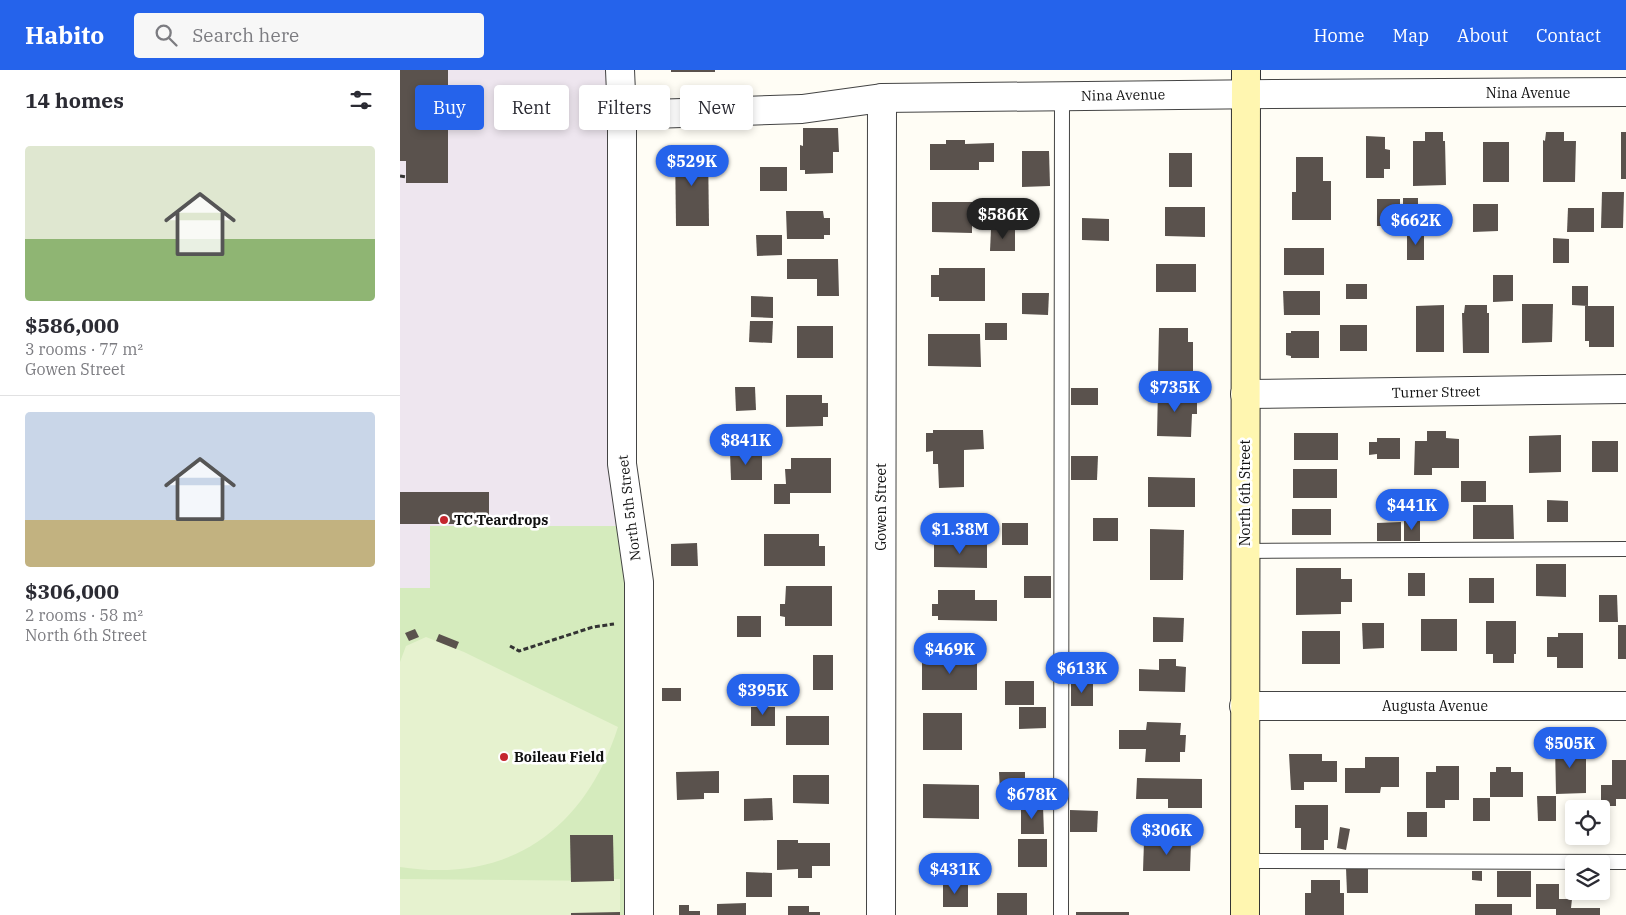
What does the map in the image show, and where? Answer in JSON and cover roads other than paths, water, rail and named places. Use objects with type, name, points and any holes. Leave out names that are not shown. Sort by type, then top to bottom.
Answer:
[{"type":"main road","name":"North 6th Street","points":[[1245,915],[1246,82]]},
{"type":"street","name":"North 5th Street","points":[[620,70],[621,85]]},
{"type":"street","name":"Nina Avenue","points":[[670,113],[802,109],[882,98],[1062,96],[1246,82],[1626,92]]},
{"type":"street","name":"Gowen Street","points":[[881,915],[882,98]]},
{"type":"street","name":"North 5th Street","points":[[622,130],[622,464],[639,582],[639,915]]},
{"type":"street","name":"Turner Street","points":[[1245,394],[1626,390]]},
{"type":"street","name":"Augusta Avenue","points":[[1244,706],[1626,706]]},
{"type":"lane","points":[[1062,96],[1062,915]]},
{"type":"lane","points":[[1245,551],[1626,549]]},
{"type":"lane","points":[[1245,861],[1626,862]]},
{"type":"place","name":"TC Teardrops","points":[[444,520]]},
{"type":"place","name":"Boileau Field","points":[[504,757]]}]
